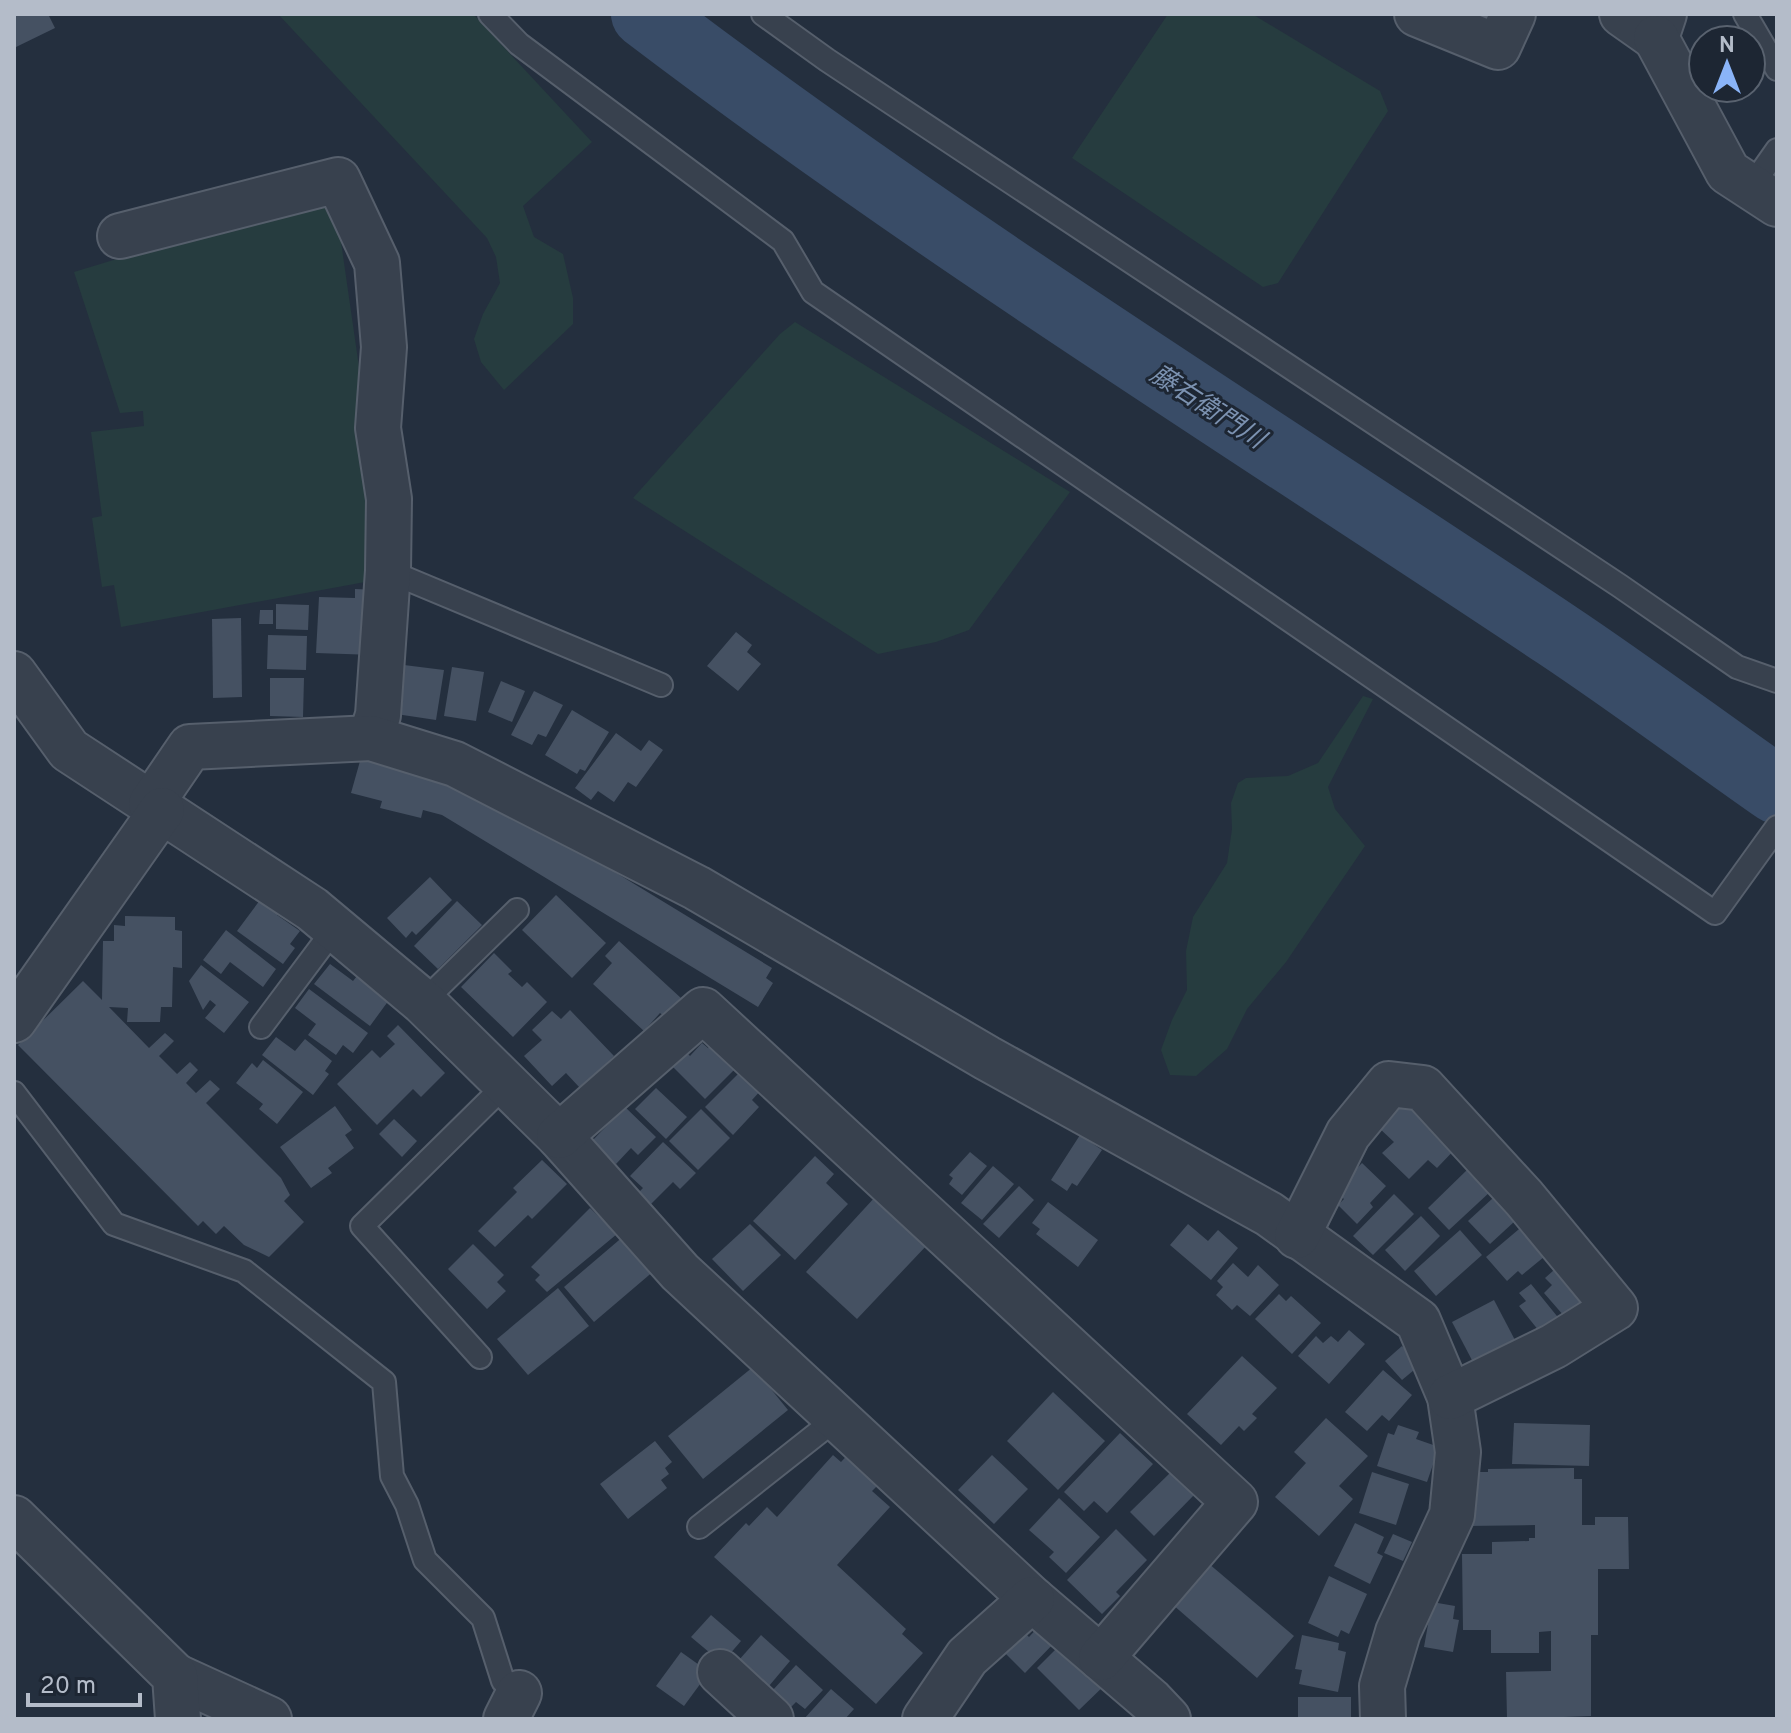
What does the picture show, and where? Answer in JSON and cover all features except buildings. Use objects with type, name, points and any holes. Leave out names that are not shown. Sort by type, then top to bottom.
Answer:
[{"type":"street","points":[[1417,14],[1498,47],[1513,14]]},
{"type":"street","points":[[1647,22],[1728,172],[1764,196]]},
{"type":"street","points":[[120,236],[338,180],[377,263],[384,347],[378,428],[389,499],[388,571],[378,715],[371,738]]},
{"type":"street","points":[[14,674],[69,750],[312,909],[423,1002],[559,1136],[680,1272],[1032,1599],[1168,1719]]},
{"type":"street","points":[[15,1018],[156,807],[190,747],[371,738],[455,764],[697,888],[987,1058],[1269,1214],[1418,1321],[1450,1397],[1458,1452],[1452,1515],[1398,1632],[1382,1686],[1383,1719]]},
{"type":"street","points":[[559,1136],[703,1010],[1235,1502],[1101,1658]]},
{"type":"street","points":[[1297,1236],[1348,1134],[1389,1084],[1423,1088],[1524,1198],[1615,1308],[1554,1346],[1450,1397]]},
{"type":"street","points":[[14,1518],[175,1676],[269,1719]]},
{"type":"street","points":[[925,1719],[967,1657],[1032,1599]]},
{"type":"street","points":[[720,1672],[771,1719]]},
{"type":"street","points":[[175,1676],[178,1719]]},
{"type":"lane","points":[[490,14],[519,44],[783,241],[813,292],[1715,913],[1777,827]]},
{"type":"lane","points":[[763,14],[1737,667],[1777,681]]},
{"type":"lane","points":[[1745,14],[1777,69]]},
{"type":"lane","points":[[1764,196],[1777,150]]},
{"type":"lane","points":[[388,571],[661,685]]},
{"type":"lane","points":[[423,1002],[517,910]]},
{"type":"lane","points":[[261,1027],[335,928]]},
{"type":"lane","points":[[480,1357],[362,1226],[505,1085]]},
{"type":"lane","points":[[14,1093],[114,1224],[244,1271],[384,1382],[392,1476],[407,1505],[425,1560],[483,1618],[513,1706]]},
{"type":"lane","points":[[699,1527],[837,1418]]},
{"type":"green space","points":[[278,14],[473,14],[592,142],[523,206],[534,237],[563,254],[573,298],[573,324],[504,390],[481,362],[474,339],[500,283],[496,257],[487,238]]},
{"type":"green space","points":[[1168,14],[1252,14],[1380,91],[1388,111],[1278,283],[1263,287],[1072,158]]},
{"type":"green space","points":[[334,193],[360,374],[376,580],[121,627],[114,585],[102,587],[92,518],[102,516],[91,432],[144,426],[143,411],[120,413],[74,272]]},
{"type":"green space","points":[[795,322],[1070,492],[969,630],[936,642],[878,654],[633,498],[780,334]]},
{"type":"green space","points":[[1363,696],[1373,699],[1328,787],[1335,809],[1365,846],[1286,962],[1247,1009],[1227,1049],[1196,1076],[1170,1075],[1161,1050],[1187,990],[1186,951],[1193,917],[1227,863],[1232,829],[1231,803],[1238,783],[1246,778],[1288,776],[1318,763]]},
{"type":"waterway","name":"藤右衛門川","points":[[645,14],[982,255],[1557,635],[1777,790]]}]
